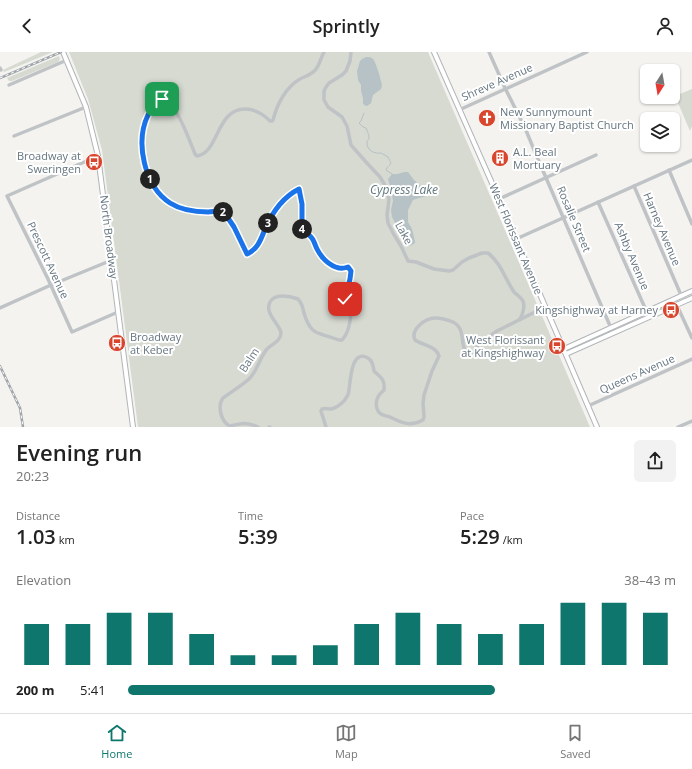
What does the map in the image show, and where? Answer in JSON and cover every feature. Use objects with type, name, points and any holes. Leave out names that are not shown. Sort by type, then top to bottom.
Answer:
[{"type":"main road","name":"West Florissant Avenue","points":[[434,52],[597,427]]},
{"type":"main road","name":"North Broadway","points":[[64,53],[86,107],[98,156],[133,427]]},
{"type":"main road","points":[[564,349],[692,291]]},
{"type":"main road","points":[[566,354],[692,298]]},
{"type":"street","name":"Balm","points":[[258,427],[245,423],[230,426],[227,425],[220,412],[221,401],[253,375],[266,350],[277,341],[281,335],[280,330],[273,321],[270,313],[269,306],[271,301],[274,298],[285,296],[298,299],[301,303],[310,328],[318,334],[342,340],[347,331],[350,316],[350,311],[345,299],[351,271],[348,267],[336,267],[323,258],[311,237],[303,231],[302,204],[299,189],[281,203],[273,213],[258,244],[247,254],[234,227],[224,212],[187,210],[177,207],[157,192],[148,176],[142,145],[142,134],[150,110],[159,100],[162,99],[173,108],[180,118],[195,154],[197,156],[203,154],[208,150],[226,119],[235,111],[248,109],[266,116],[270,121],[272,121],[279,103],[287,90],[299,80],[316,70],[324,52]]},
{"type":"street","name":"Lake","points":[[351,52],[350,61],[346,71],[329,83],[326,87],[324,96],[325,104],[338,114],[345,122],[349,132],[351,145],[380,177],[386,187],[389,199],[387,215],[388,223],[393,234],[402,246],[408,261],[416,262],[434,269],[449,271],[453,270],[462,262],[486,252],[491,255],[503,271],[513,290],[523,300],[524,304],[520,319]]},
{"type":"street","name":"Rosalie Street","points":[[489,52],[525,128],[611,328]]},
{"type":"street","name":"Shreve Avenue","points":[[459,110],[587,52]]},
{"type":"street","points":[[9,85],[67,60]]},
{"type":"street","points":[[14,136],[86,107]]},
{"type":"street","points":[[499,199],[596,155]]},
{"type":"street","name":"Prescott Avenue","points":[[98,156],[7,196],[51,285],[72,332],[118,312]]},
{"type":"street","points":[[516,239],[692,160]]},
{"type":"street","points":[[669,170],[692,224]]},
{"type":"street","name":"Harney Avenue","points":[[634,186],[684,302]]},
{"type":"street","name":"Ashby Avenue","points":[[598,202],[649,318]]},
{"type":"street","points":[[0,308],[112,260]]},
{"type":"street","points":[[674,299],[692,338]]},
{"type":"street","points":[[326,427],[322,409],[337,407],[348,396],[352,373],[356,359],[359,356],[365,356],[370,359],[374,371],[382,378],[384,382],[384,390],[378,397],[377,401],[380,414],[391,417],[402,423],[410,424],[420,422],[424,417],[424,395],[439,355],[433,349],[414,340],[414,333],[421,324],[433,318],[457,325],[462,332],[463,345],[467,352],[471,353],[474,352],[480,343],[497,331],[545,307]]},
{"type":"street","name":"Queens Avenue","points":[[588,406],[692,359]]},
{"type":"street","points":[[678,427],[692,421]]},
{"type":"shaded area","points":[[41,52],[53,52],[4,72],[3,70]]},
{"type":"shaded area","points":[[69,52],[428,52],[590,427],[138,427],[102,150],[88,99]]},
{"type":"shaded area","points":[[59,56],[60,59],[58,62],[12,81],[9,81],[7,78]]},
{"type":"shaded area","points":[[692,89],[692,126],[690,131],[678,104],[680,104],[680,94]]},
{"type":"water","points":[[366,57],[373,59],[382,85],[381,89],[373,95],[371,103],[367,106],[363,104],[361,85],[358,80],[357,71],[360,61]]},
{"type":"water","name":"Cypress Lake","points":[[408,172],[427,193],[426,196],[413,200],[408,210],[408,222],[412,229],[415,242],[410,246],[406,245],[392,217],[391,210],[393,201],[388,179],[392,174]]},
{"type":"waterway","points":[[364,113],[359,123],[366,128],[369,138],[367,146],[370,150],[388,157],[391,163],[386,170],[392,174]]},
{"type":"railway","points":[[0,78],[61,52]]},
{"type":"railway","points":[[0,366],[20,408],[23,427]]},
{"type":"place","name":"New Sunnymount Missionary Baptist Church","points":[[487,118]]},
{"type":"place","name":"A.L. Beal Mortuary","points":[[500,158]]},
{"type":"place","name":"Broadway at Sweringen","points":[[94,162]]},
{"type":"place","name":"Kingshighway at Harney","points":[[671,310]]},
{"type":"place","name":"Broadway at Keber","points":[[117,343]]},
{"type":"place","name":"West Florissant at Kingshighway","points":[[557,346]]},
{"type":"route","points":[[162,99],[159,100],[150,110],[142,134],[142,145],[148,176],[157,192],[170,203],[187,210],[224,212],[228,216],[247,254],[250,253],[258,244],[273,213],[281,203],[293,192],[299,189],[302,204],[303,231],[311,237],[323,258],[328,262],[336,267],[350,268],[350,279],[345,299]]}]
